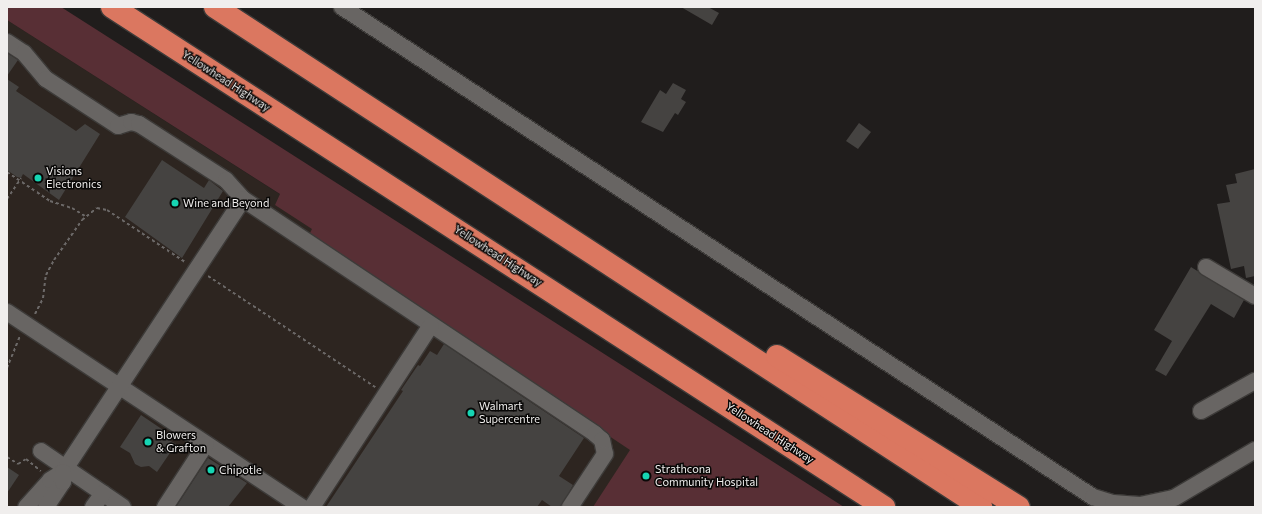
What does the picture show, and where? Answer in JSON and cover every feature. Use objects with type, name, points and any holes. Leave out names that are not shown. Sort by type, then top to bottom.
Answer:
[{"type":"highway","name":"Yellowhead Highway","points":[[112,7],[884,507]]},
{"type":"highway","points":[[215,7],[981,507]]},
{"type":"highway","points":[[506,197],[601,246],[1019,507]]},
{"type":"street","points":[[342,7],[1068,483],[1093,497],[1113,503],[1140,505],[1174,498],[1255,450]]},
{"type":"street","points":[[7,42],[24,53],[46,79],[118,126],[131,122],[139,124],[226,180],[244,199],[602,440],[605,454],[570,507]]},
{"type":"street","points":[[26,507],[50,480],[65,470],[244,199]]},
{"type":"street","points":[[1206,267],[1255,296]]},
{"type":"street","points":[[7,312],[302,507]]},
{"type":"street","points":[[312,507],[431,325]]},
{"type":"street","points":[[1201,411],[1255,381]]},
{"type":"street","points":[[164,507],[206,444]]},
{"type":"street","points":[[41,451],[65,470],[123,507]]},
{"type":"street","points":[[46,507],[63,482],[65,470]]},
{"type":"street","points":[[93,507],[103,493]]},
{"type":"path","points":[[7,172],[50,201],[66,205],[85,216]]},
{"type":"path","points":[[7,199],[21,178]]},
{"type":"path","points":[[7,368],[26,325],[40,308],[46,275],[85,216],[101,207],[111,212],[375,387]]},
{"type":"shaded area","points":[[7,7],[61,7],[844,507],[593,507],[630,450],[309,235],[312,229],[275,205],[280,194],[7,20]]},
{"type":"shaded area","points":[[7,20],[289,200],[709,507],[7,507]]},
{"type":"building","points":[[681,7],[708,7],[719,13],[712,25]]},
{"type":"building","points":[[7,53],[18,60],[7,76]]},
{"type":"building","points":[[7,79],[19,87],[16,91],[76,131],[85,124],[100,134],[59,200],[23,174],[21,178],[17,177],[7,170]]},
{"type":"building","points":[[673,83],[686,90],[681,99],[686,102],[678,115],[675,113],[663,132],[641,122],[660,90],[666,94]]},
{"type":"building","points":[[859,123],[871,132],[858,149],[846,141]]},
{"type":"building","name":"Wine and Beyond","points":[[162,160],[204,188],[209,180],[223,191],[182,258],[125,217]]},
{"type":"building","points":[[1255,169],[1255,276],[1246,278],[1244,266],[1231,269],[1217,204],[1230,202],[1226,185],[1237,183],[1235,174]]},
{"type":"building","points":[[1191,267],[1244,300],[1234,318],[1211,304],[1166,376],[1155,370],[1172,341],[1154,330]]},
{"type":"building","name":"Walmart Supercentre","points":[[444,344],[584,438],[559,476],[573,485],[561,507],[552,507],[542,500],[537,507],[326,507],[403,391],[401,390],[418,365],[420,366],[430,351],[437,355]]},
{"type":"building","name":"Blowers & Grafton","points":[[141,415],[172,436],[169,440],[176,444],[157,472],[149,466],[141,467],[135,464],[130,453],[120,447]]},
{"type":"building","name":"Chipotle","points":[[208,458],[247,483],[228,507],[176,507]]},
{"type":"building","points":[[7,467],[19,475],[7,493]]},
{"type":"place","name":"Visions Electronics","points":[[38,178]]},
{"type":"place","name":"Wine and Beyond","points":[[175,203]]},
{"type":"place","name":"Walmart Supercentre","points":[[471,413]]},
{"type":"place","name":"Blowers & Grafton","points":[[148,442]]},
{"type":"place","name":"Chipotle","points":[[211,470]]},
{"type":"place","name":"Strathcona Community Hospital","points":[[646,476]]}]
